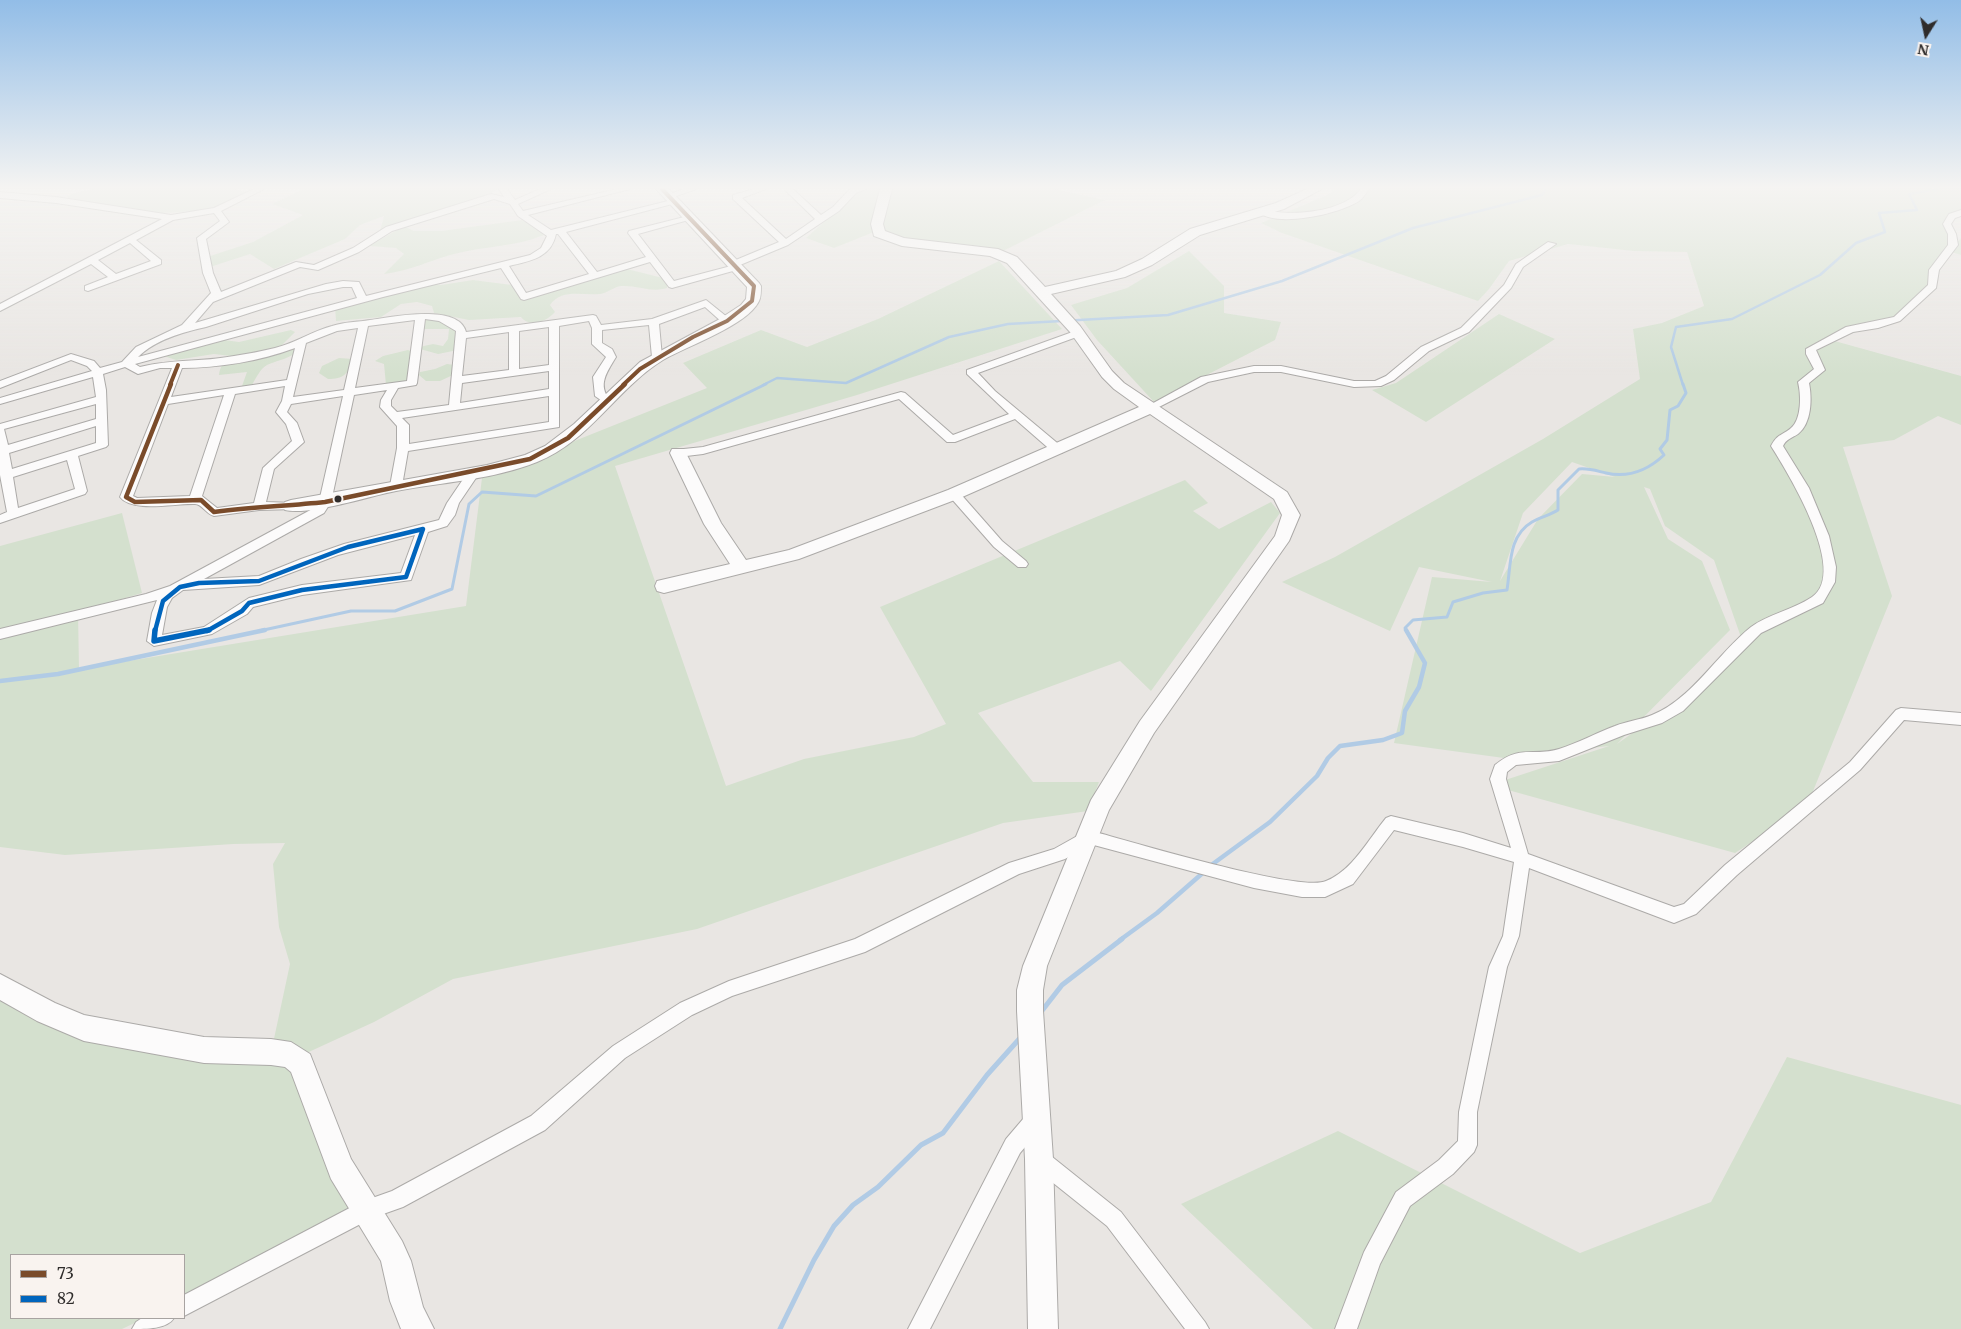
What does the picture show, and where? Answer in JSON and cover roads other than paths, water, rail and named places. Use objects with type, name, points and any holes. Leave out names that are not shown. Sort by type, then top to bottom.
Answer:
[{"type":"street","points":[[0,308],[110,251]]},
{"type":"street","points":[[88,288],[158,262],[145,251]]},
{"type":"street","points":[[186,327],[216,293],[208,273],[204,251]]},
{"type":"street","points":[[207,301],[299,264],[315,268],[354,251]]},
{"type":"street","points":[[0,400],[362,299],[534,257],[543,251]]},
{"type":"street","points":[[572,251],[594,275]]},
{"type":"street","points":[[644,251],[672,286],[736,265],[767,251]]},
{"type":"street","points":[[178,365],[126,497],[135,502],[201,500],[214,512],[259,506],[290,506],[324,502],[396,486],[509,465],[547,451],[568,438],[626,380],[657,357],[727,321],[752,301],[754,286],[722,251]]},
{"type":"street","points":[[972,251],[1003,255],[1012,260],[1076,331],[1107,374],[1119,386],[1281,496],[1288,505],[1290,515],[1289,524],[1283,537],[1147,727],[1099,807],[1036,966],[1030,990],[1039,1159],[1043,1329]]},
{"type":"street","points":[[1042,292],[1120,274],[1147,262],[1165,251]]},
{"type":"street","points":[[664,586],[793,555],[954,494],[1151,408],[1206,379],[1254,369],[1295,372],[1354,384],[1368,385],[1383,382],[1425,349],[1465,330],[1508,286],[1510,277],[1524,260],[1539,251]]},
{"type":"street","points":[[1346,1329],[1371,1258],[1403,1199],[1446,1167],[1467,1145],[1468,1112],[1498,967],[1511,936],[1522,859],[1498,779],[1500,768],[1512,759],[1559,755],[1620,730],[1657,719],[1678,707],[1756,630],[1818,600],[1829,582],[1830,567],[1828,554],[1823,536],[1803,488],[1778,446],[1781,438],[1792,434],[1801,424],[1806,390],[1802,382],[1820,370],[1811,354],[1811,349],[1850,329],[1878,325],[1898,319],[1933,286],[1934,270],[1948,251]]},
{"type":"street","points":[[504,265],[524,297],[650,259]]},
{"type":"street","points":[[93,261],[115,278]]},
{"type":"street","points":[[126,364],[140,349],[186,327],[202,325],[317,290],[350,283],[356,284],[362,299]]},
{"type":"street","points":[[597,328],[654,322],[706,303],[727,321]]},
{"type":"street","points":[[287,401],[412,383],[420,316]]},
{"type":"street","points":[[126,364],[138,371],[160,365],[178,365],[252,357],[301,343],[335,328],[431,316],[448,320],[461,330],[458,380],[454,406]]},
{"type":"street","points":[[461,336],[593,318],[597,328],[597,344],[608,351],[611,358],[598,378],[600,396],[605,400]]},
{"type":"street","points":[[654,322],[657,357]]},
{"type":"street","points":[[403,448],[555,425],[553,392],[554,323]]},
{"type":"street","points":[[364,324],[324,502],[320,510],[175,588],[159,605],[154,641],[207,631],[242,611],[249,603],[275,596],[302,590],[406,577],[423,529]]},
{"type":"street","points":[[514,328],[514,372]]},
{"type":"street","points":[[1058,450],[991,393],[971,372],[1076,331]]},
{"type":"street","points":[[259,506],[269,468],[298,442],[291,424],[281,412],[287,401],[301,343]]},
{"type":"street","points":[[0,385],[71,356],[93,365],[99,372],[102,445],[6,475]]},
{"type":"street","points":[[458,380],[554,367]]},
{"type":"street","points":[[164,401],[292,382]]},
{"type":"street","points":[[395,386],[386,400],[385,408],[403,425],[403,448],[396,486]]},
{"type":"street","points":[[195,500],[230,392]]},
{"type":"street","points":[[395,416],[553,392]]},
{"type":"street","points":[[742,568],[705,509],[678,453],[703,450],[901,396],[951,440],[1017,415]]},
{"type":"street","points":[[0,427],[101,399]]},
{"type":"street","points":[[2,451],[100,421]]},
{"type":"street","points":[[0,431],[13,515]]},
{"type":"street","points":[[0,519],[81,491],[72,455]]},
{"type":"street","points":[[0,634],[148,598],[196,582],[210,585],[252,582],[274,577],[305,563],[405,532],[443,523],[449,515],[453,503],[474,472]]},
{"type":"street","points":[[954,494],[998,544],[1022,564]]},
{"type":"street","points":[[185,1305],[368,1209],[396,1200],[538,1123],[619,1052],[686,1009],[729,990],[859,946],[1015,868],[1059,854],[1088,837],[1254,881],[1302,890],[1325,890],[1347,879],[1391,823],[1422,828],[1522,859],[1674,915],[1690,909],[1732,870],[1855,766],[1901,714],[1961,720]]},
{"type":"street","points":[[0,986],[46,1012],[84,1028],[204,1050],[271,1052],[291,1055],[301,1063],[332,1146],[349,1183],[368,1209],[393,1252],[409,1326]]},
{"type":"street","points":[[919,1329],[1013,1146],[1036,1118]]},
{"type":"street","points":[[1039,1159],[1114,1219],[1198,1329]]},
{"type":"street","points":[[143,1329],[161,1319]]},
{"type":"waterway","points":[[763,385],[777,378],[846,383],[949,337],[1008,324],[1168,315],[1282,281],[1356,251]]},
{"type":"waterway","points":[[1683,385],[1671,347],[1676,327],[1732,319],[1820,275],[1847,251]]},
{"type":"waterway","points":[[259,631],[351,611],[395,611],[452,589],[469,504],[482,492],[536,496],[766,384]]},
{"type":"waterway","points":[[1407,631],[1405,628],[1413,620],[1447,617],[1453,602],[1483,593],[1507,590],[1510,561],[1519,535],[1532,522],[1558,510],[1558,490],[1579,469],[1590,469],[1614,474],[1637,472],[1651,465],[1664,455],[1660,449],[1667,440],[1670,410],[1678,406],[1686,393],[1683,384]]},
{"type":"waterway","points":[[0,681],[58,674],[265,630]]},
{"type":"waterway","points":[[1210,866],[1270,822],[1317,776],[1328,758],[1340,746],[1383,740],[1402,733],[1405,711],[1419,687],[1425,663],[1406,630]]},
{"type":"waterway","points":[[1120,940],[1157,913],[1205,871]]},
{"type":"waterway","points":[[1041,1012],[1062,985],[1122,939]]},
{"type":"waterway","points":[[780,1329],[814,1260],[834,1226],[853,1205],[878,1187],[921,1145],[943,1133],[987,1075],[1021,1037]]}]
